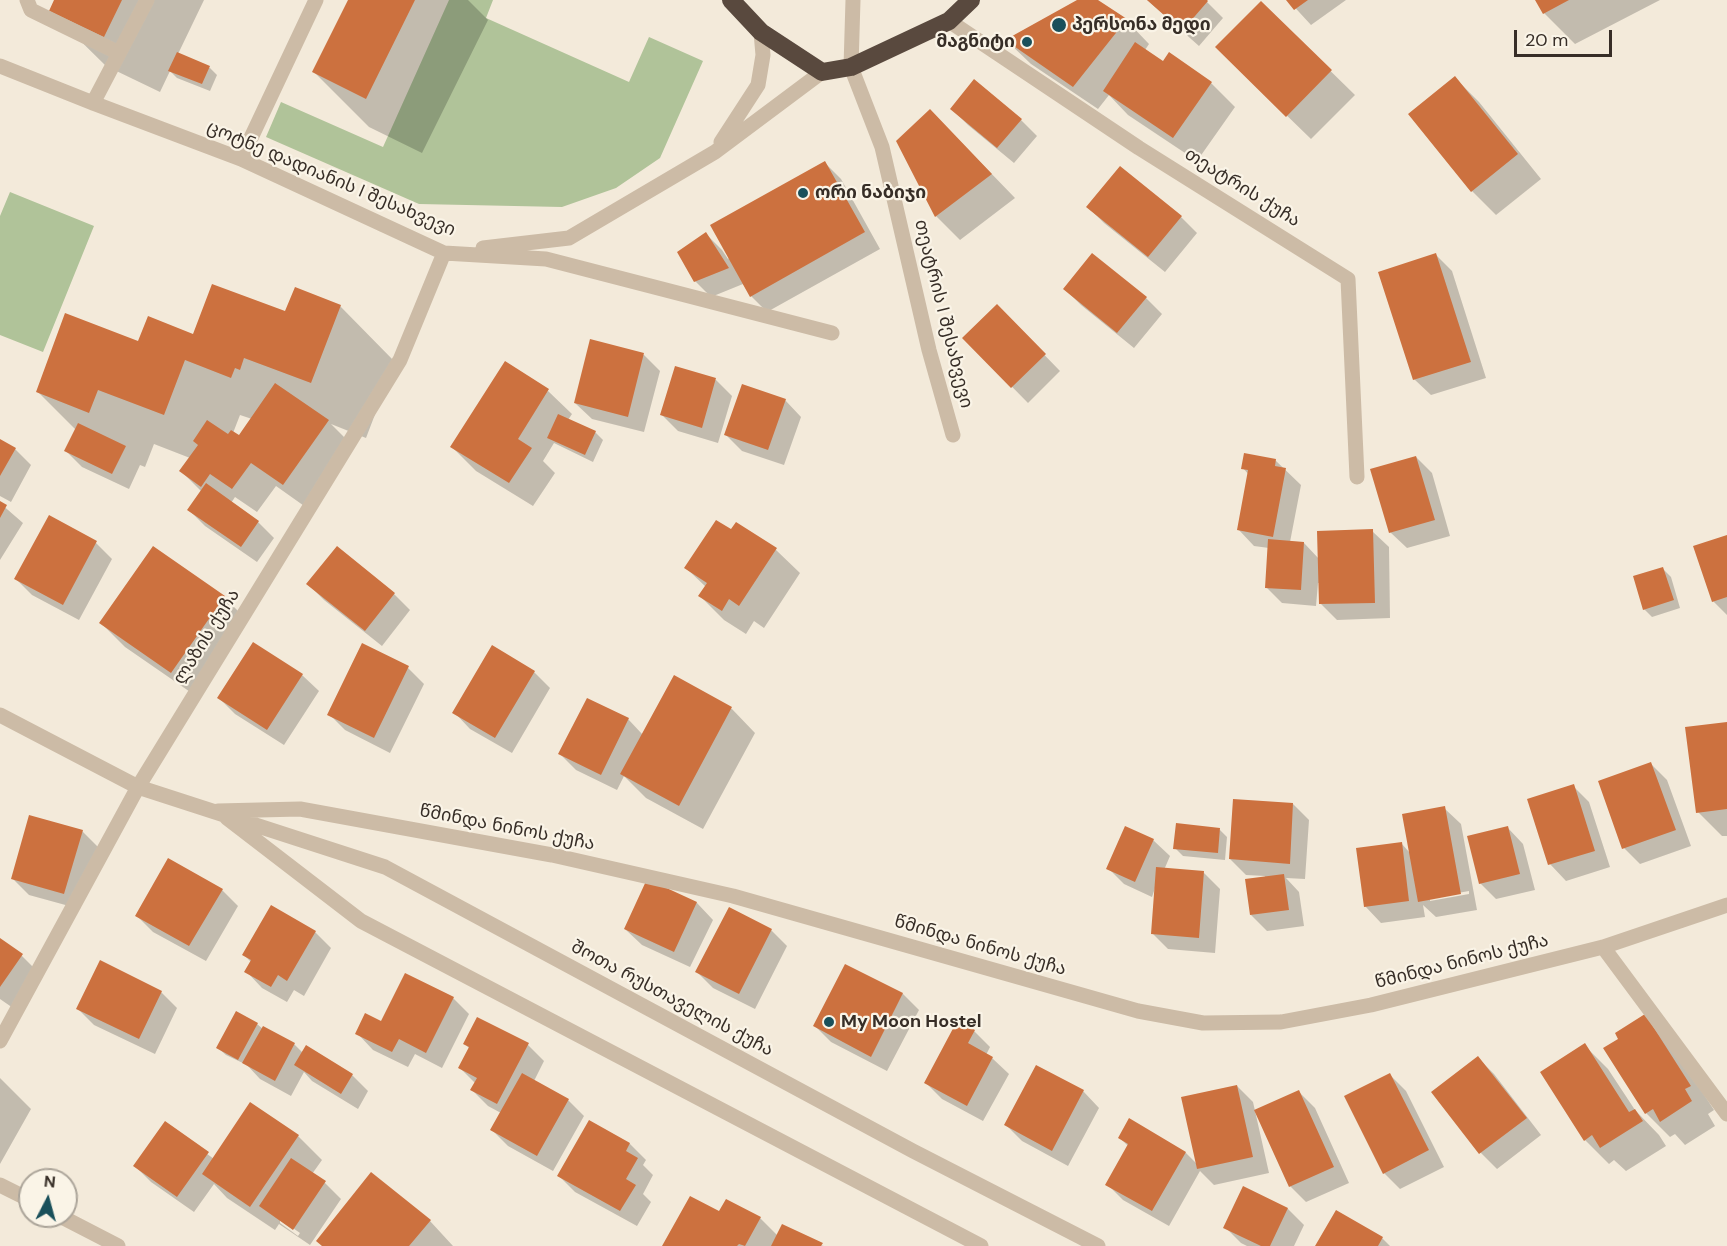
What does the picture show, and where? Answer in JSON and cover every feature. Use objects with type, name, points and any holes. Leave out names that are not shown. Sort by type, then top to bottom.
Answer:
[{"type":"highway","points":[[731,0],[761,32],[822,72],[851,66],[949,21],[971,0]]},
{"type":"street","points":[[27,0],[31,10],[119,53]]},
{"type":"street","points":[[93,103],[147,0]]},
{"type":"street","points":[[241,159],[316,0]]},
{"type":"street","points":[[851,66],[852,0]]},
{"type":"street","name":"თეატრის ქუჩა","points":[[949,21],[1139,148],[1348,279],[1357,477]]},
{"type":"street","points":[[714,152],[758,85],[763,55],[761,32]]},
{"type":"street","name":"ცოტნე დადიანის I შესახვევი","points":[[0,66],[241,159],[444,253],[546,260],[832,333]]},
{"type":"street","name":"თეატრის I შესახვევი","points":[[851,66],[882,147],[929,350],[953,435]]},
{"type":"street","points":[[444,253],[569,238],[714,152],[822,72]]},
{"type":"street","name":"ლაზის ქუჩა","points":[[0,1041],[138,786],[400,360],[444,253]]},
{"type":"street","name":"შოთა რუსთაველის ქუჩა","points":[[0,715],[138,786],[386,867],[913,1151],[1098,1246]]},
{"type":"street","name":"წმინდა ნინოს ქუჩა","points":[[218,811],[300,809],[552,855],[734,896],[1138,1011],[1203,1023],[1281,1022],[1371,1005],[1603,948],[1727,905]]},
{"type":"street","name":"შოთა რუსთაველის ქუჩა","points":[[218,811],[361,921],[981,1246]]},
{"type":"street","points":[[1603,948],[1727,1114]]},
{"type":"street","points":[[0,1185],[18,1194]]},
{"type":"street","points":[[78,1225],[118,1246]]},
{"type":"green space","points":[[449,0],[493,0],[486,18],[629,82],[649,37],[703,61],[660,158],[616,188],[562,207],[419,204],[266,137],[281,102],[383,147]]},
{"type":"green space","points":[[10,192],[94,226],[43,352],[0,335],[0,216]]},
{"type":"building","points":[[54,0],[122,0],[104,37],[49,11]]},
{"type":"building","points":[[348,0],[415,0],[366,99],[312,72]]},
{"type":"building","points":[[1077,0],[1098,0],[1127,19],[1073,87],[1005,40]]},
{"type":"building","points":[[1147,0],[1207,0],[1208,1],[1182,31]]},
{"type":"building","points":[[1286,0],[1308,0],[1294,10]]},
{"type":"building","points":[[1535,0],[1569,0],[1543,14]]},
{"type":"building","points":[[1261,1],[1332,70],[1286,117],[1215,47]]},
{"type":"building","points":[[1135,42],[1163,61],[1169,52],[1212,82],[1173,138],[1103,91]]},
{"type":"building","points":[[177,52],[210,66],[202,84],[168,71]]},
{"type":"building","points":[[1455,76],[1518,154],[1471,192],[1408,114]]},
{"type":"building","points":[[974,79],[1022,119],[997,148],[950,109]]},
{"type":"building","points":[[930,109],[992,174],[935,217],[896,141]]},
{"type":"building","points":[[825,161],[865,232],[750,297],[710,225]]},
{"type":"building","points":[[1120,166],[1182,216],[1148,257],[1086,207]]},
{"type":"building","points":[[706,232],[729,268],[694,282],[677,252]]},
{"type":"building","points":[[1092,253],[1147,297],[1117,333],[1063,289]]},
{"type":"building","points":[[1436,253],[1471,362],[1413,380],[1378,272]]},
{"type":"building","points":[[212,284],[285,311],[295,287],[341,305],[311,383],[244,358],[240,370],[235,368],[231,378],[185,360],[164,415],[98,390],[89,413],[36,392],[65,313],[138,341],[148,316],[193,334]]},
{"type":"building","points":[[997,304],[1046,354],[1011,388],[962,338]]},
{"type":"building","points":[[590,339],[644,353],[628,417],[574,403]]},
{"type":"building","points":[[505,361],[549,389],[518,439],[532,448],[509,483],[450,447]]},
{"type":"building","points":[[675,366],[716,378],[702,428],[660,415]]},
{"type":"building","points":[[275,383],[329,420],[283,485],[251,463],[232,489],[210,474],[201,487],[179,471],[198,445],[193,441],[207,420],[228,434],[231,430],[239,435]]},
{"type":"building","points":[[742,384],[786,399],[768,450],[724,435]]},
{"type":"building","points":[[558,414],[596,431],[585,455],[547,438]]},
{"type":"building","points":[[78,423],[126,446],[112,474],[64,451]]},
{"type":"building","points":[[0,439],[16,448],[0,476]]},
{"type":"building","points":[[1244,453],[1276,459],[1275,466],[1286,468],[1273,537],[1237,530],[1248,470],[1241,469]]},
{"type":"building","points":[[1416,456],[1435,520],[1389,533],[1370,469]]},
{"type":"building","points":[[206,483],[259,521],[241,547],[187,510]]},
{"type":"building","points":[[0,501],[7,505],[0,518]]},
{"type":"building","points":[[49,515],[97,541],[63,605],[14,579]]},
{"type":"building","points":[[716,520],[731,529],[736,522],[777,548],[739,606],[729,599],[722,611],[698,596],[707,583],[684,568]]},
{"type":"building","points":[[1373,529],[1375,603],[1319,604],[1317,531]]},
{"type":"building","points":[[1727,535],[1727,597],[1712,602],[1693,546]]},
{"type":"building","points":[[1268,539],[1304,542],[1301,590],[1265,588]]},
{"type":"building","points":[[153,546],[225,596],[171,673],[99,623]]},
{"type":"building","points":[[337,546],[395,593],[365,631],[306,584]]},
{"type":"building","points":[[1663,567],[1674,600],[1643,610],[1633,576]]},
{"type":"building","points":[[253,642],[303,674],[267,730],[217,698]]},
{"type":"building","points":[[362,643],[409,666],[374,738],[327,715]]},
{"type":"building","points":[[492,645],[535,671],[495,738],[452,713]]},
{"type":"building","points":[[674,675],[732,707],[679,806],[620,774]]},
{"type":"building","points":[[587,698],[629,718],[601,775],[558,754]]},
{"type":"building","points":[[1727,722],[1727,809],[1696,813],[1685,727]]},
{"type":"building","points":[[1651,762],[1676,830],[1622,849],[1598,781]]},
{"type":"building","points":[[1574,784],[1595,851],[1548,865],[1527,799]]},
{"type":"building","points":[[1233,799],[1293,803],[1290,864],[1229,859]]},
{"type":"building","points":[[1445,806],[1461,894],[1418,902],[1402,814]]},
{"type":"building","points":[[29,815],[83,830],[64,894],[11,879]]},
{"type":"building","points":[[1176,823],[1220,828],[1218,853],[1173,849]]},
{"type":"building","points":[[1125,826],[1154,839],[1135,882],[1106,869]]},
{"type":"building","points":[[1508,826],[1520,874],[1479,884],[1467,836]]},
{"type":"building","points":[[1402,842],[1409,901],[1364,907],[1356,848]]},
{"type":"building","points":[[168,858],[223,889],[189,946],[135,916]]},
{"type":"building","points":[[1156,867],[1204,871],[1199,938],[1151,934]]},
{"type":"building","points":[[1284,874],[1289,910],[1250,915],[1245,879]]},
{"type":"building","points":[[647,879],[697,902],[674,952],[624,929]]},
{"type":"building","points":[[271,905],[316,931],[287,981],[278,975],[271,987],[244,972],[251,960],[242,955]]},
{"type":"building","points":[[729,907],[772,929],[739,994],[695,972]]},
{"type":"building","points":[[0,938],[23,954],[0,987]]},
{"type":"building","points":[[100,960],[162,991],[139,1039],[76,1009]]},
{"type":"building","points":[[845,964],[903,993],[871,1057],[813,1026]]},
{"type":"building","points":[[405,973],[454,997],[426,1053],[399,1039],[392,1052],[355,1034],[365,1013],[381,1021]]},
{"type":"building","points":[[236,1011],[258,1023],[238,1060],[216,1048]]},
{"type":"building","points":[[1645,1014],[1691,1086],[1685,1089],[1692,1101],[1660,1122],[1653,1109],[1645,1114],[1603,1048],[1618,1039],[1615,1033]]},
{"type":"building","points":[[477,1017],[529,1043],[497,1104],[470,1090],[477,1078],[458,1068],[469,1047],[463,1044]]},
{"type":"building","points":[[957,1021],[975,1030],[968,1043],[993,1057],[967,1106],[924,1083]]},
{"type":"building","points":[[263,1026],[295,1043],[275,1081],[242,1063]]},
{"type":"building","points":[[1585,1043],[1629,1112],[1635,1109],[1643,1121],[1600,1148],[1592,1135],[1584,1141],[1540,1072]]},
{"type":"building","points":[[306,1045],[353,1074],[341,1094],[294,1065]]},
{"type":"building","points":[[1478,1056],[1527,1118],[1479,1154],[1431,1092]]},
{"type":"building","points":[[1036,1065],[1084,1090],[1052,1151],[1004,1125]]},
{"type":"building","points":[[522,1073],[569,1099],[537,1156],[490,1130]]},
{"type":"building","points":[[1390,1073],[1429,1150],[1383,1174],[1344,1096]]},
{"type":"building","points":[[1237,1085],[1253,1157],[1197,1169],[1181,1097]]},
{"type":"building","points":[[1299,1090],[1334,1167],[1289,1187],[1254,1110]]},
{"type":"building","points":[[250,1102],[299,1135],[250,1207],[202,1174]]},
{"type":"building","points":[[1129,1118],[1186,1152],[1152,1211],[1105,1185],[1128,1144],[1118,1138]]},
{"type":"building","points":[[589,1120],[630,1143],[626,1151],[638,1158],[626,1179],[636,1185],[620,1211],[557,1176]]},
{"type":"building","points":[[165,1121],[209,1152],[177,1197],[133,1166]]},
{"type":"building","points":[[291,1158],[326,1181],[293,1230],[259,1206]]},
{"type":"building","points":[[371,1172],[431,1220],[409,1246],[322,1246],[316,1241]]},
{"type":"building","points":[[1243,1186],[1288,1208],[1270,1246],[1261,1246],[1223,1228]]},
{"type":"building","points":[[690,1196],[719,1211],[726,1199],[761,1217],[745,1246],[739,1244],[737,1246],[662,1246]]},
{"type":"building","points":[[1336,1210],[1383,1237],[1378,1246],[1315,1246]]},
{"type":"building","points":[[782,1224],[823,1243],[821,1246],[771,1246]]},
{"type":"place","name":"პერსონა მედი","points":[[1059,25]]},
{"type":"place","name":"მაგნიტი","points":[[1027,42]]},
{"type":"place","name":"ორი ნაბიჯი","points":[[803,193]]},
{"type":"place","name":"My Moon Hostel","points":[[829,1022]]}]
